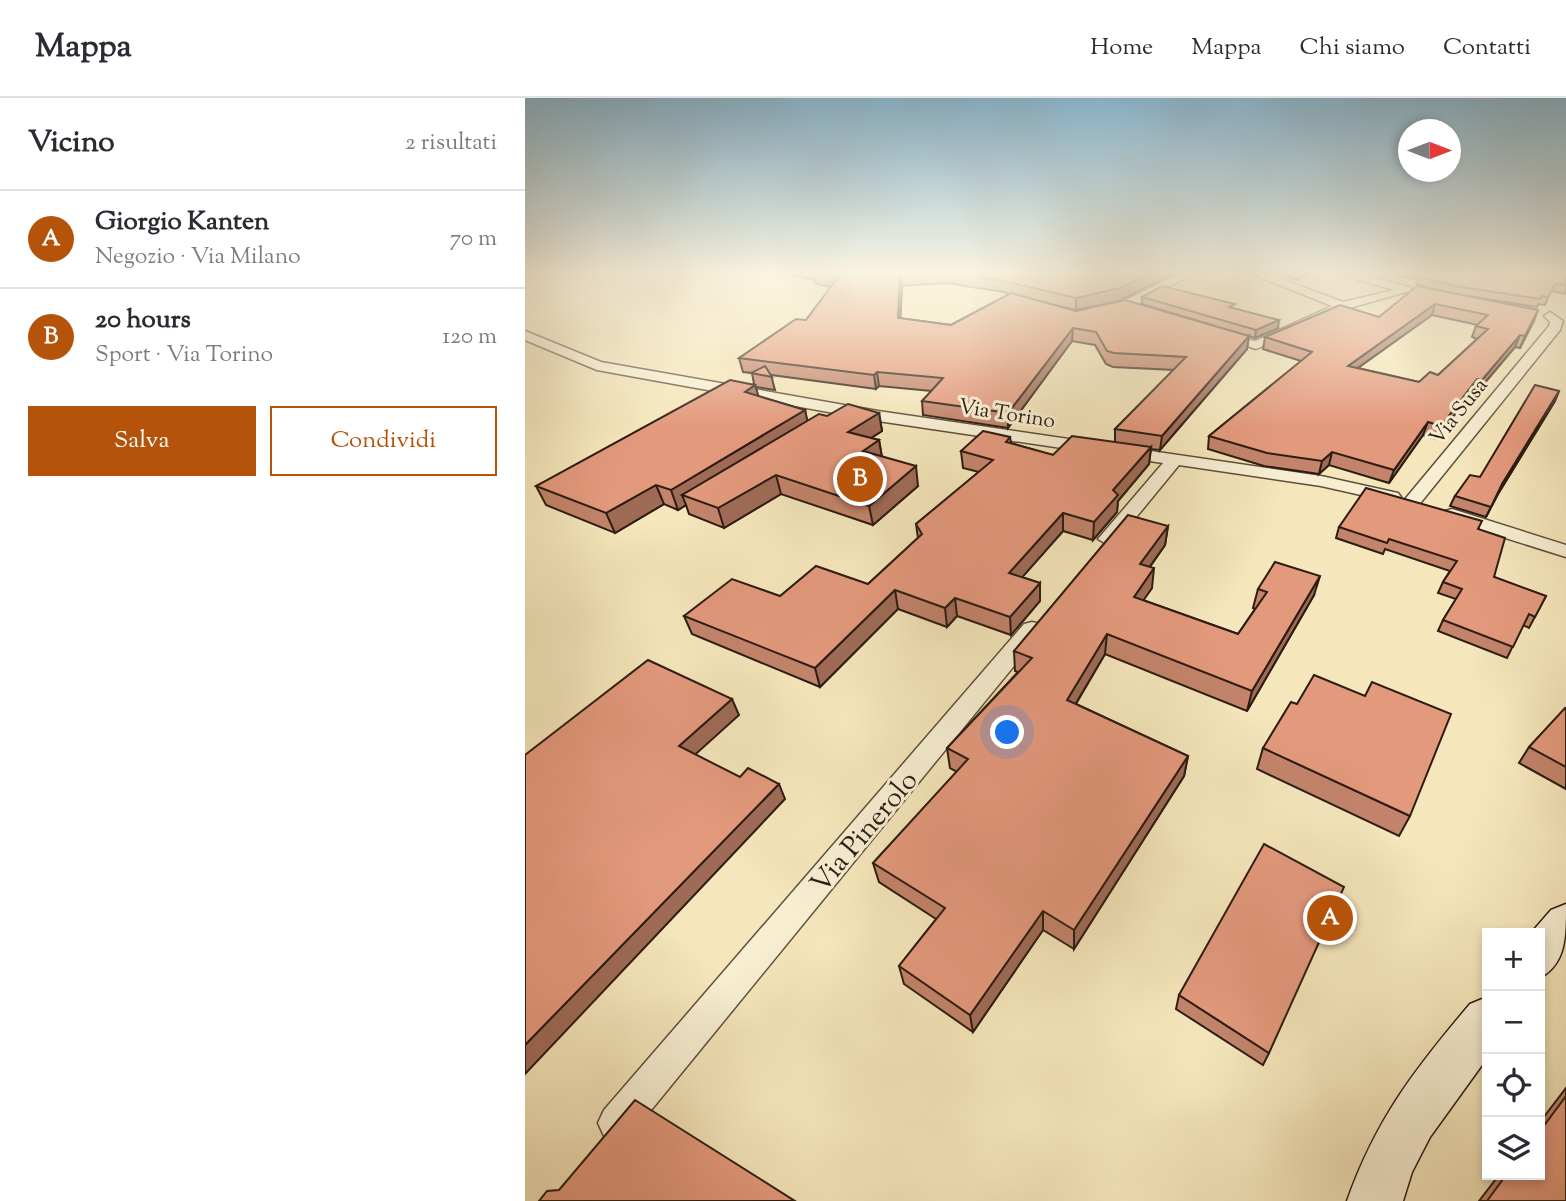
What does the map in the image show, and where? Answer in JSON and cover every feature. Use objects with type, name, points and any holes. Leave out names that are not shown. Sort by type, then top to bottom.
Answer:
[{"type":"main road","points":[[1545,950],[1566,924]]},
{"type":"main road","points":[[1375,1201],[1391,1156],[1412,1117],[1431,1089],[1482,1027]]},
{"type":"street","points":[[1202,329],[1256,345],[1301,324]]},
{"type":"street","name":"Via Susa","points":[[1425,506],[1496,396],[1556,324]]},
{"type":"street","name":"Via Torino","points":[[525,335],[597,366],[878,416],[1321,481],[1425,506],[1566,551]]},
{"type":"street","points":[[1094,556],[1174,461]]},
{"type":"street","name":"Via Pinerolo","points":[[596,1148],[1049,609]]},
{"type":"building","points":[[788,324],[1209,324],[1249,336],[1162,436],[1115,429],[1186,357],[1114,353],[1107,351],[1096,332],[1073,328],[1008,413],[922,401],[943,378],[877,372],[874,375],[739,358]]},
{"type":"building","points":[[1237,324],[1269,324],[1256,330]]},
{"type":"building","points":[[1294,324],[1406,324],[1348,366],[1419,382],[1430,372],[1438,375],[1488,329],[1476,326],[1478,324],[1531,324],[1525,336],[1520,335],[1482,380],[1477,379],[1441,426],[1428,422],[1394,470],[1332,452],[1322,461],[1267,453],[1209,436],[1312,352],[1265,337]]},
{"type":"building","points":[[765,366],[772,377],[751,373]]},
{"type":"building","points":[[730,380],[755,385],[745,392],[805,410],[671,490],[656,485],[606,513],[536,486]]},
{"type":"building","points":[[1535,385],[1559,391],[1502,484],[1491,507],[1455,496],[1470,475],[1480,477]]},
{"type":"building","points":[[848,404],[879,413],[848,432],[879,440],[863,451],[916,466],[869,506],[776,475],[718,508],[682,495],[819,414],[827,416]]},
{"type":"building","points":[[983,431],[1010,437],[1006,442],[1053,455],[1072,436],[1151,447],[1113,490],[1118,495],[1094,522],[1063,513],[1009,573],[1040,583],[1010,617],[955,598],[945,608],[895,590],[815,668],[684,616],[732,579],[780,596],[816,566],[868,584],[922,534],[916,524],[993,460],[961,451]]},
{"type":"building","points":[[1366,488],[1482,521],[1478,529],[1505,538],[1494,577],[1546,596],[1535,617],[1529,614],[1513,647],[1443,620],[1462,589],[1443,582],[1457,561],[1389,539],[1387,543],[1339,527]]},
{"type":"building","points":[[1128,515],[1168,526],[1140,564],[1154,568],[1134,597],[1238,634],[1267,592],[1258,589],[1275,562],[1320,576],[1252,691],[1107,634],[1067,700],[1188,756],[1074,930],[1043,911],[970,1015],[899,966],[945,908],[873,863],[968,759],[947,748],[1032,658],[1014,651]]},
{"type":"building","points":[[648,660],[732,699],[679,746],[740,777],[748,768],[779,784],[525,1045],[525,755]]},
{"type":"building","points":[[1314,675],[1365,696],[1372,682],[1451,714],[1410,816],[1263,748],[1291,702],[1297,704]]},
{"type":"building","points":[[1566,708],[1566,767],[1529,747]]},
{"type":"building","points":[[1264,844],[1344,887],[1269,1053],[1179,995]]},
{"type":"building","points":[[1566,1096],[1566,1201],[1487,1201],[1502,1180],[1545,1180],[1545,1124]]},
{"type":"building","points":[[635,1100],[795,1201],[539,1201],[547,1191],[559,1190]]},
{"type":"place","name":"20 hours","points":[[860,479]]},
{"type":"place","name":"Giorgio Kanten","points":[[1330,918]]}]
